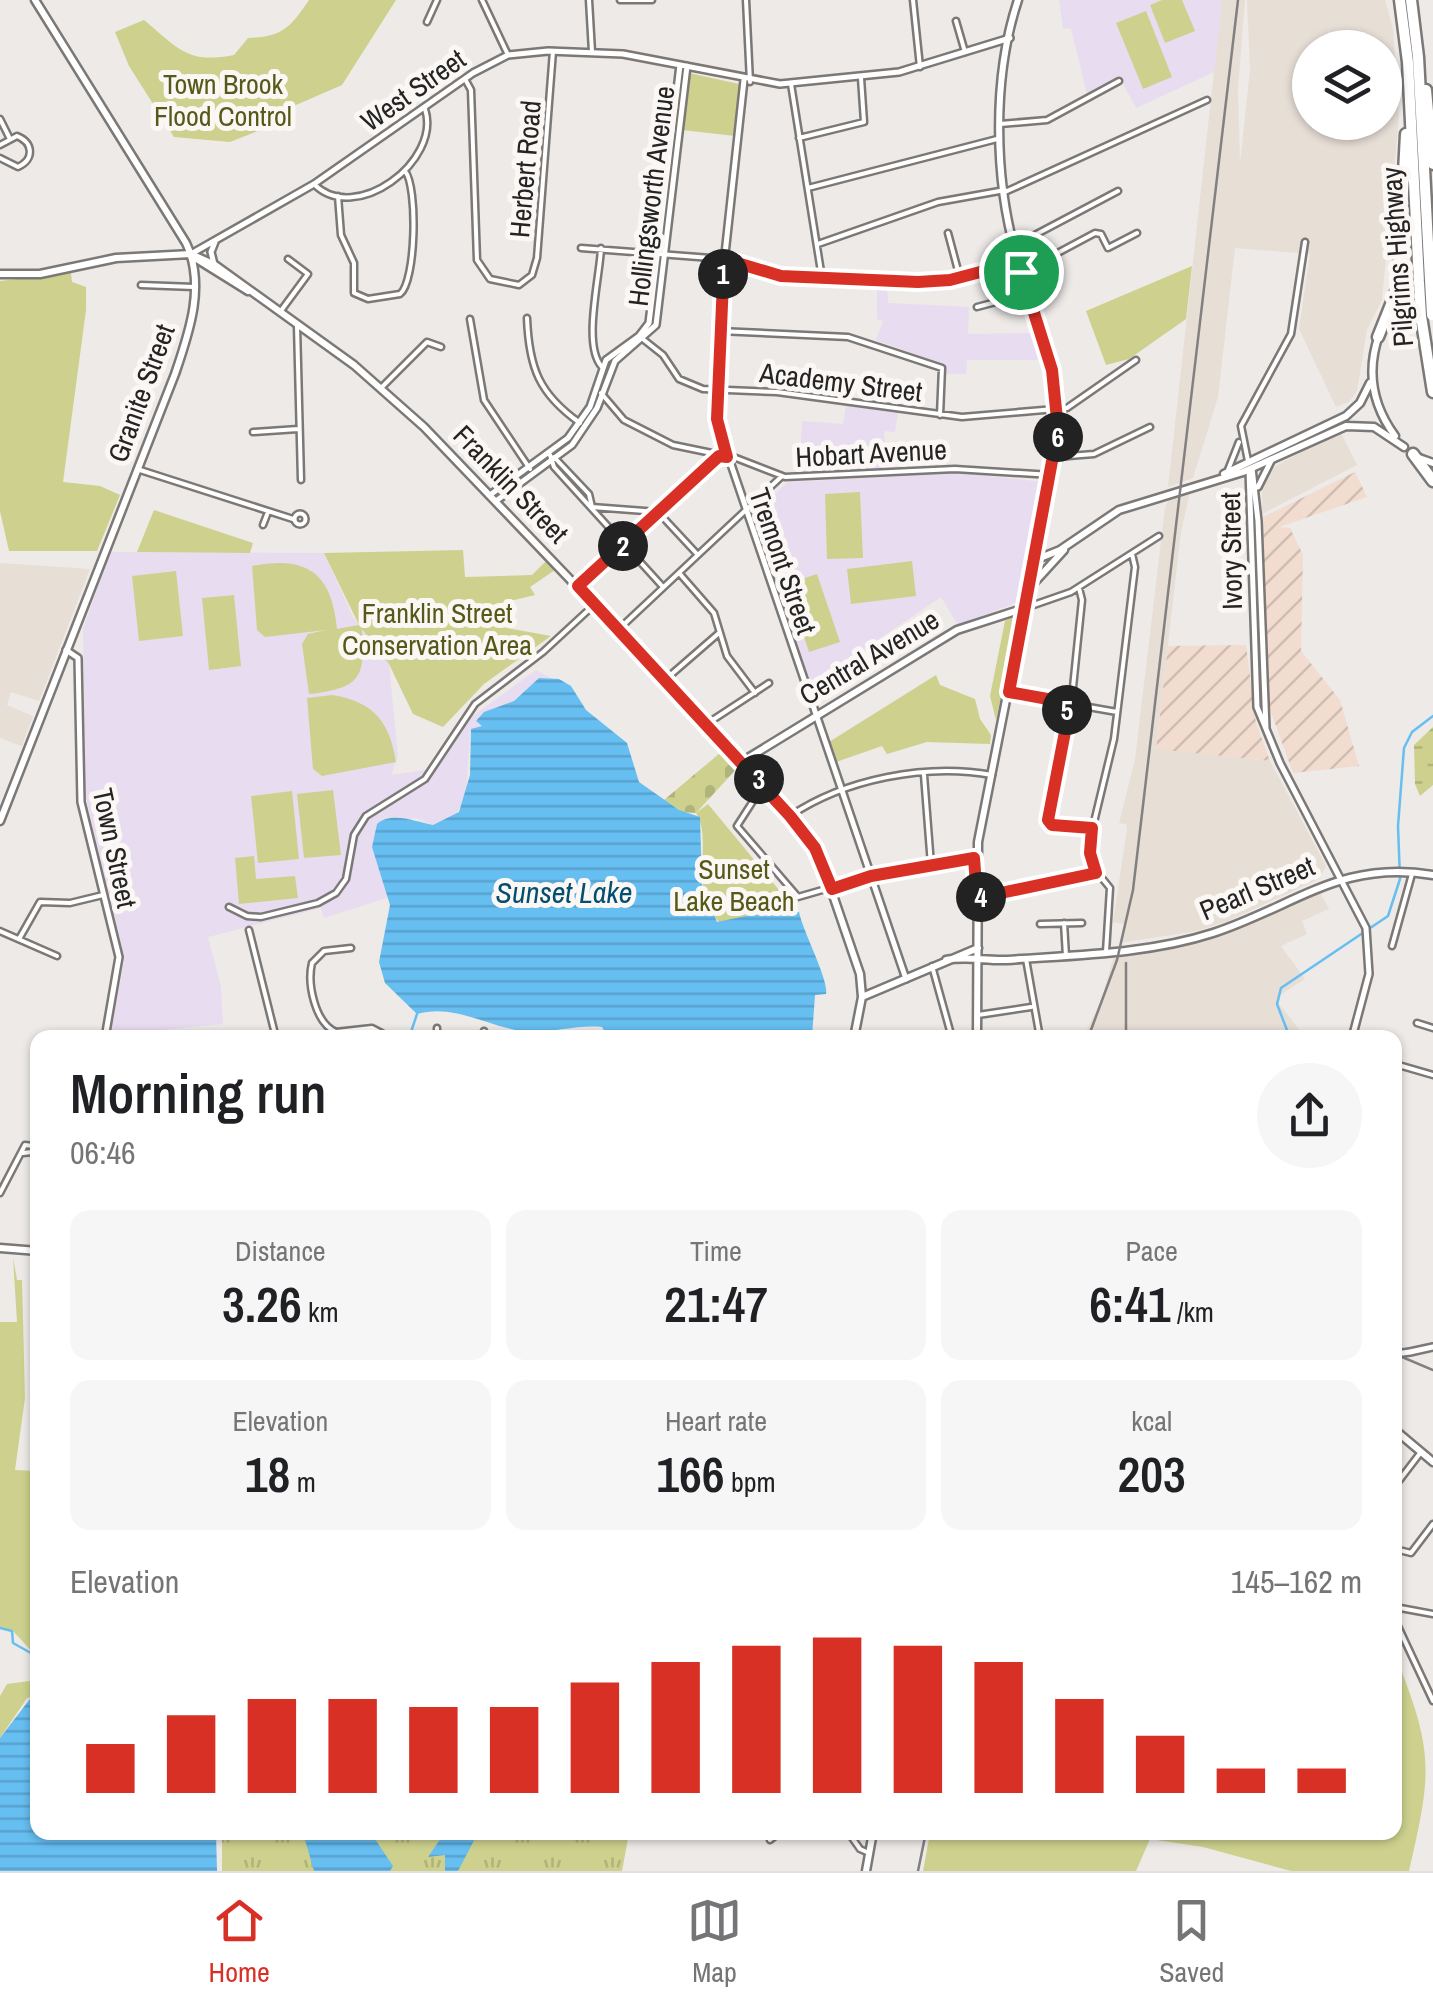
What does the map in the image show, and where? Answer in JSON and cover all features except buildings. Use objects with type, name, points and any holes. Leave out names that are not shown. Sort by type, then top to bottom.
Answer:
[{"type":"highway","name":"Pilgrims Highway","points":[[1400,0],[1425,281]]},
{"type":"highway","name":"Pilgrims Highway","points":[[1411,0],[1433,392]]},
{"type":"highway","points":[[1415,24],[1433,164]]},
{"type":"highway","points":[[1378,337],[1398,287],[1408,78]]},
{"type":"highway","name":"Pilgrims Highway","points":[[1427,315],[1433,324]]},
{"type":"highway","points":[[1409,450],[1433,481]]},
{"type":"main road","name":"Granite Street","points":[[0,820],[188,338],[194,286],[191,254],[36,0]]},
{"type":"main road","points":[[977,1030],[977,858],[1056,457],[1058,409],[1052,370],[1014,246],[1005,191],[1000,124],[1009,41],[1018,0]]},
{"type":"main road","name":"Franklin Street","points":[[191,254],[298,324],[382,388],[493,498],[743,761],[815,848],[832,889],[862,993]]},
{"type":"main road","name":"West Street","points":[[0,274],[36,275],[116,258],[191,254]]},
{"type":"main road","points":[[194,286],[201,273],[214,268]]},
{"type":"main road","points":[[1250,466],[1353,412],[1366,394],[1378,337],[1403,305],[1433,296]]},
{"type":"main road","points":[[1372,367],[1378,407],[1409,450]]},
{"type":"main road","points":[[1034,560],[1071,542],[1119,510],[1274,459],[1353,425],[1374,427],[1433,463]]},
{"type":"main road","points":[[1038,536],[1042,546],[1051,550],[1071,542]]},
{"type":"main road","points":[[1028,593],[1071,542]]},
{"type":"main road","points":[[1034,560],[1054,560]]},
{"type":"main road","name":"Central Avenue","points":[[743,761],[962,628],[1025,608]]},
{"type":"main road","name":"Pearl Street","points":[[946,960],[1106,953],[1218,931],[1342,878],[1394,871],[1433,875]]},
{"type":"main road","points":[[855,1030],[862,993],[886,988],[978,948]]},
{"type":"main road","points":[[0,1248],[30,1250]]},
{"type":"main road","points":[[1402,1436],[1433,1462]]},
{"type":"main road","points":[[866,1871],[871,1840]]},
{"type":"street","points":[[428,22],[437,0]]},
{"type":"street","points":[[482,0],[508,55]]},
{"type":"street","points":[[589,0],[592,52]]},
{"type":"street","points":[[620,0],[652,0]]},
{"type":"street","points":[[746,0],[747,81]]},
{"type":"street","points":[[913,0],[920,67]]},
{"type":"street","points":[[956,22],[965,52]]},
{"type":"street","name":"West Street","points":[[191,254],[314,184],[465,78],[508,55],[553,50],[592,52],[747,81],[791,84],[861,78],[920,67],[990,42],[1009,41]]},
{"type":"street","name":"Herbert Road","points":[[465,78],[471,90],[476,260],[490,279],[519,285],[532,275],[538,258],[553,50]]},
{"type":"street","name":"Hollingsworth Avenue","points":[[600,393],[602,367],[656,325],[683,66]]},
{"type":"street","points":[[799,138],[864,122],[861,78]]},
{"type":"street","name":"Tremont Street","points":[[747,81],[724,259],[719,331],[718,426],[723,456],[906,979]]},
{"type":"street","points":[[1000,124],[1046,120],[1119,81]]},
{"type":"street","points":[[791,84],[822,278]]},
{"type":"street","points":[[818,244],[938,202],[1005,191],[1207,100]]},
{"type":"street","points":[[314,184],[338,196],[363,195],[405,171],[422,144],[428,117],[425,108]]},
{"type":"street","points":[[0,118],[9,137]]},
{"type":"street","points":[[0,145],[9,137]]},
{"type":"street","points":[[0,158],[15,168],[30,156],[25,140],[9,137]]},
{"type":"street","points":[[808,188],[1001,139]]},
{"type":"street","points":[[338,196],[340,234],[354,263],[355,295],[372,298],[400,294],[408,284],[413,235],[411,180],[405,171]]},
{"type":"street","points":[[1014,246],[1118,192]]},
{"type":"street","points":[[948,233],[960,278]]},
{"type":"street","points":[[1021,272],[1096,233],[1108,248],[1137,233]]},
{"type":"street","points":[[214,268],[211,252],[217,240]]},
{"type":"street","points":[[1225,473],[1243,421],[1291,334],[1305,242]]},
{"type":"street","points":[[582,248],[724,259],[773,274],[918,282],[960,278],[1018,262]]},
{"type":"street","points":[[602,248],[593,335],[596,357],[602,367]]},
{"type":"street","points":[[280,312],[308,274],[288,259]]},
{"type":"street","points":[[142,286],[194,286]]},
{"type":"street","points":[[977,307],[1028,293]]},
{"type":"street","points":[[527,318],[529,359],[538,384],[549,399],[584,422]]},
{"type":"street","points":[[470,319],[484,400],[532,471]]},
{"type":"street","points":[[298,324],[294,338],[302,480]]},
{"type":"street","points":[[719,331],[854,338],[942,368],[940,415]]},
{"type":"street","name":"Academy Street","points":[[641,339],[663,355],[683,381],[718,390],[773,392],[940,415],[980,417],[1058,409]]},
{"type":"street","points":[[382,388],[426,342],[434,341],[441,348]]},
{"type":"street","name":"Hollingsworth Avenue","points":[[493,498],[552,459],[584,422],[614,356]]},
{"type":"street","points":[[1058,409],[1069,406],[1136,360]]},
{"type":"street","name":"Hobart Avenue","points":[[600,393],[634,426],[680,448],[723,456],[782,476],[951,469],[1052,475]]},
{"type":"street","points":[[1056,457],[1094,454],[1150,427]]},
{"type":"street","points":[[253,432],[298,429]]},
{"type":"street","points":[[1240,437],[1250,466]]},
{"type":"street","points":[[578,586],[723,456]]},
{"type":"street","points":[[552,459],[664,588]]},
{"type":"street","points":[[1257,494],[1261,474],[1274,459]]},
{"type":"street","name":"Ivory Street","points":[[1250,466],[1257,494],[1266,728]]},
{"type":"street","name":"Ivory Street","points":[[1250,466],[1254,690],[1266,728],[1364,923],[1369,974],[1354,1030]]},
{"type":"street","points":[[137,468],[294,518]]},
{"type":"street","points":[[619,630],[782,476]]},
{"type":"street","points":[[592,508],[659,513],[699,557]]},
{"type":"street","points":[[263,526],[268,512]]},
{"type":"street","points":[[1250,512],[1254,559],[1259,553]]},
{"type":"street","points":[[1025,608],[1079,587],[1159,536]]},
{"type":"street","points":[[1106,953],[1110,888],[1096,873],[1090,853],[1118,712],[1136,564],[1132,554]]},
{"type":"street","points":[[680,574],[714,613],[728,658],[755,692]]},
{"type":"street","points":[[1079,587],[1082,600],[1072,697],[1078,705],[1118,712]]},
{"type":"street","points":[[229,907],[244,916],[261,917],[332,896],[347,876],[354,835],[363,819],[424,779],[475,704],[543,652],[595,604]]},
{"type":"street","points":[[666,678],[720,632]]},
{"type":"street","name":"Town Street","points":[[64,650],[76,652],[80,791],[119,967],[107,1030]]},
{"type":"street","points":[[708,723],[770,683]]},
{"type":"street","points":[[1009,692],[1064,702],[1072,697]]},
{"type":"street","points":[[1064,702],[1069,711],[1049,822],[1092,828]]},
{"type":"street","points":[[1069,711],[1078,705]]},
{"type":"street","points":[[924,774],[932,865]]},
{"type":"street","points":[[790,816],[878,779],[924,774],[992,775]]},
{"type":"street","points":[[764,785],[750,800],[737,828],[796,896],[871,876],[977,858]]},
{"type":"street","points":[[1392,946],[1409,872]]},
{"type":"street","points":[[977,898],[1096,873]]},
{"type":"street","points":[[19,940],[40,902],[70,903],[103,895]]},
{"type":"street","points":[[1064,923],[1066,956]]},
{"type":"street","points":[[1040,924],[1082,923]]},
{"type":"street","points":[[249,930],[274,1030]]},
{"type":"street","points":[[0,931],[57,956]]},
{"type":"street","points":[[334,1030],[321,1020],[310,966],[324,951],[351,948]]},
{"type":"street","points":[[1026,958],[1038,1030]]},
{"type":"street","points":[[932,966],[950,1030]]},
{"type":"street","points":[[978,1015],[1031,1007]]},
{"type":"street","points":[[1416,1023],[1433,1028]]},
{"type":"street","points":[[1402,1066],[1433,1076]]},
{"type":"street","points":[[0,1193],[10,1166],[23,1153]]},
{"type":"street","points":[[1402,1353],[1433,1348]]},
{"type":"street","points":[[1402,1477],[1421,1452]]},
{"type":"street","points":[[1402,1554],[1411,1553],[1433,1524]]},
{"type":"street","points":[[1402,1608],[1433,1614]]},
{"type":"street","points":[[1402,1635],[1433,1700]]},
{"type":"street","points":[[854,1840],[869,1853]]},
{"type":"shaded area","points":[[1059,0],[1222,0],[1214,72],[1136,108],[1119,76],[1087,94],[1071,29],[1063,28]]},
{"type":"shaded area","points":[[1222,0],[1245,0],[1238,89],[1240,163],[1250,70],[1247,0],[1385,0],[1393,30],[1292,30],[1292,140],[1397,140],[1382,300],[1367,330],[1357,391],[1349,402],[1336,407],[1299,329],[1310,254],[1235,248],[1218,397],[1193,478],[1168,487]]},
{"type":"shaded area","points":[[877,285],[887,285],[888,303],[969,307],[968,334],[1036,333],[1044,360],[967,360],[966,374],[945,374],[945,365],[876,340],[883,321],[877,319]]},
{"type":"shaded area","points":[[846,406],[898,413],[895,432],[884,431],[886,469],[799,474],[802,421],[843,424]]},
{"type":"shaded area","points":[[1340,431],[1357,465],[1262,514],[1262,482],[1270,469]]},
{"type":"shaded area","points":[[1355,472],[1367,497],[1279,527],[1290,528],[1303,555],[1301,651],[1340,700],[1359,766],[1293,773],[1266,698],[1263,517]]},
{"type":"shaded area","points":[[961,473],[1044,482],[1018,602],[958,625],[941,597],[809,687],[751,515],[788,482]]},
{"type":"shaded area","points":[[1190,492],[1181,532],[1156,748],[1270,761],[1326,866],[1319,879],[1228,921],[1197,931],[1119,943],[1124,924],[1113,922],[1127,829],[1126,824],[1119,823],[1135,759],[1165,508],[1169,499]]},
{"type":"shaded area","points":[[110,552],[324,553],[353,617],[389,664],[398,756],[391,775],[425,770],[463,723],[536,670],[553,679],[541,678],[509,704],[484,712],[477,720],[482,726],[470,732],[466,797],[455,816],[433,825],[416,818],[377,824],[372,847],[390,897],[324,918],[321,908],[208,937],[221,987],[223,1024],[111,1030],[124,962],[85,793],[83,629]]},
{"type":"shaded area","points":[[0,563],[90,569],[39,701],[11,692],[7,705],[33,716],[22,746],[0,738]]},
{"type":"shaded area","points":[[1246,645],[1256,723],[1270,761],[1156,749],[1168,646]]},
{"type":"shaded area","points":[[1320,892],[1329,909],[1302,921],[1307,934],[1281,946],[1305,979],[1280,995],[1279,1004],[1299,1030],[1087,1030],[1101,1001],[1113,959],[1207,940]]},
{"type":"green space","name":"Town Brook Flood Control","points":[[309,0],[396,0],[342,85],[296,105],[273,125],[230,142],[174,137],[129,66],[115,32],[144,20],[194,56],[234,55],[248,38],[269,36],[284,29]]},
{"type":"green space","points":[[1162,0],[1182,0],[1195,31],[1165,43],[1150,5]]},
{"type":"green space","points":[[1146,11],[1172,77],[1143,89],[1116,23]]},
{"type":"green space","points":[[689,73],[739,84],[735,136],[682,130]]},
{"type":"green space","points":[[1192,266],[1186,319],[1129,359],[1106,365],[1086,311]]},
{"type":"green space","points":[[71,273],[72,282],[86,287],[86,310],[63,482],[100,486],[120,495],[97,551],[9,551],[0,511],[0,281]]},
{"type":"green space","points":[[860,492],[863,558],[827,559],[825,494]]},
{"type":"green space","points":[[154,510],[253,543],[250,553],[137,552]]},
{"type":"green space","name":"Franklin Street Conservation Area","points":[[463,550],[465,577],[532,575],[546,561],[555,570],[530,587],[535,595],[493,605],[496,626],[551,636],[484,684],[443,727],[413,714],[389,664],[362,629],[361,669],[356,677],[340,688],[309,694],[302,644],[308,634],[326,630],[265,637],[257,630],[252,566],[288,563],[314,573],[329,594],[337,629],[359,625],[324,553]]},
{"type":"green space","points":[[912,561],[916,596],[851,604],[847,569]]},
{"type":"green space","points":[[176,571],[183,636],[139,641],[132,576]]},
{"type":"green space","points":[[817,574],[840,642],[809,652],[787,584]]},
{"type":"green space","points":[[234,595],[241,666],[209,670],[202,598]]},
{"type":"green space","points":[[1013,617],[1016,626],[996,720],[990,696],[1005,621]]},
{"type":"green space","points":[[936,675],[940,685],[975,699],[980,719],[991,735],[990,744],[927,742],[887,754],[882,746],[836,762],[829,742]]},
{"type":"green space","points":[[332,695],[358,702],[377,716],[389,736],[396,762],[322,776],[313,769],[307,698]]},
{"type":"green space","points":[[1433,727],[1433,785],[1420,796],[1415,784],[1414,745]]},
{"type":"green space","points":[[726,748],[740,765],[696,813],[682,812],[664,800]]},
{"type":"green space","points":[[333,790],[341,855],[304,858],[297,794]]},
{"type":"green space","points":[[292,791],[299,859],[258,863],[251,796]]},
{"type":"green space","name":"Sunset Lake Beach","points":[[708,804],[779,890],[788,909],[719,922],[704,895],[702,880],[703,837],[696,813]]},
{"type":"green space","points":[[254,856],[256,879],[295,876],[298,898],[239,904],[235,858]]},
{"type":"green space","points":[[13,1257],[17,1280],[22,1280],[25,1398],[15,1470],[30,1471],[30,1649],[13,1631],[0,1627],[0,1322],[17,1322]]},
{"type":"green space","points":[[1402,1673],[1417,1714],[1425,1760],[1422,1807],[1409,1871],[1291,1871],[1203,1847],[1157,1840],[1402,1840]]},
{"type":"green space","points":[[30,1681],[30,1697],[0,1738],[0,1696],[7,1684]]},
{"type":"green space","points":[[222,1840],[628,1840],[622,1871],[222,1871]]},
{"type":"green space","points":[[929,1840],[1150,1840],[1136,1871],[923,1871]]},
{"type":"water","name":"Sunset Lake","points":[[539,678],[559,679],[571,686],[586,710],[627,743],[639,782],[679,810],[700,817],[702,886],[717,922],[780,909],[799,912],[826,987],[826,994],[815,995],[812,1030],[515,1030],[442,1011],[417,1014],[385,983],[379,962],[390,905],[372,847],[377,824],[397,818],[433,825],[459,812],[470,775],[471,729],[482,726],[476,721],[484,712],[514,701]]},
{"type":"water","points":[[30,1699],[30,1840],[216,1840],[217,1871],[0,1871],[0,1738]]},
{"type":"water","points":[[305,1840],[376,1840],[393,1866],[390,1871],[314,1871]]},
{"type":"water","points":[[440,1840],[474,1840],[458,1871],[445,1871],[445,1855],[428,1857]]},
{"type":"waterway","points":[[1287,1030],[1277,1004],[1281,988],[1388,916],[1400,879],[1398,826],[1404,748],[1412,732],[1433,716]]},
{"type":"waterway","points":[[412,1030],[417,1014]]},
{"type":"waterway","points":[[0,1628],[12,1631],[13,1643],[30,1653]]},
{"type":"railway","points":[[1091,1030],[1117,960],[1133,890],[1238,0]]},
{"type":"railway","points":[[1126,963],[1126,1030]]},
{"type":"railway","points":[[1402,1357],[1433,1370]]},
{"type":"railway","points":[[918,1871],[924,1840]]},
{"type":"route","points":[[724,259],[781,276],[918,282],[950,280],[1018,262],[1021,272],[1052,370],[1058,429],[1054,470],[1009,692],[1064,702],[1069,711],[1048,820],[1052,825],[1092,828],[1090,853],[1096,873],[977,898],[974,858],[871,876],[832,889],[815,848],[790,816],[721,736],[578,586],[719,456],[727,457],[717,419],[724,259]]}]
